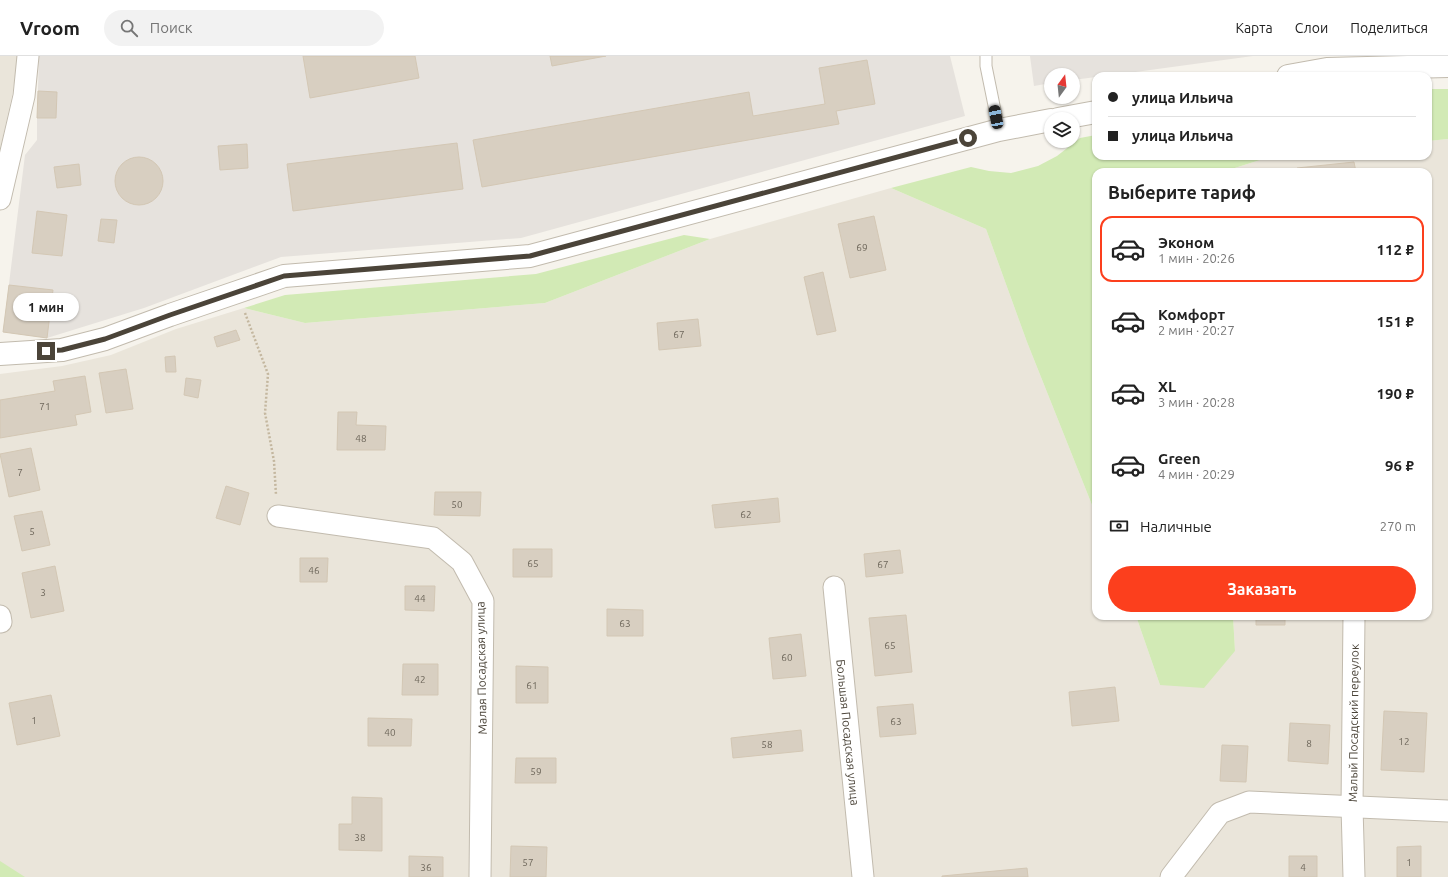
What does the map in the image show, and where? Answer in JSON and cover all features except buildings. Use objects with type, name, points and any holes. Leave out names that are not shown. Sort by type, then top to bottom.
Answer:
[{"type":"street","points":[[0,199],[24,96],[28,56]]},
{"type":"street","points":[[1310,72],[1327,69],[1448,66]]},
{"type":"street","points":[[1080,115],[1092,113]]},
{"type":"street","points":[[0,354],[62,350],[98,340],[284,276],[530,256],[999,130],[1044,121]]},
{"type":"street","name":"Малая Посадская улица","points":[[278,516],[433,538],[462,562],[483,601],[480,877]]},
{"type":"street","name":"Большая Посадская улица","points":[[834,587],[863,877]]},
{"type":"street","name":"Малый Посадский переулок","points":[[1170,877],[1220,813],[1249,802],[1352,807],[1354,620]]},
{"type":"street","points":[[1354,877],[1352,807],[1448,811]]},
{"type":"lane","points":[[986,56],[986,66],[999,130]]},
{"type":"path","points":[[240,291],[244,308],[268,374],[265,413],[274,461],[278,516]]},
{"type":"shaded area","points":[[0,56],[18,56],[12,96],[0,149]]},
{"type":"shaded area","points":[[39,56],[950,56],[965,116],[521,238],[281,257],[144,308],[47,338],[3,332],[25,155],[37,140]]},
{"type":"shaded area","points":[[1030,56],[1253,56],[1135,72],[1092,72],[1092,78],[1080,79],[1080,68],[1044,68],[1044,84],[1034,86]]},
{"type":"shaded area","points":[[1448,139],[1448,877],[0,877],[0,374],[62,366],[111,355],[176,329],[244,308],[305,323],[545,303],[710,239],[891,188],[986,229],[1027,342],[1092,505],[1092,620],[1137,620],[1160,685],[1235,651],[1233,620],[1432,620],[1432,168],[1235,168],[1260,160],[1432,160],[1432,141]]},
{"type":"green space","points":[[1432,89],[1448,89],[1448,139],[1432,141]]},
{"type":"green space","points":[[1092,136],[1092,160],[1260,160],[1235,168],[1092,168],[1092,505],[1027,342],[986,229],[891,188],[971,167],[989,171],[1011,173],[1038,166],[1057,156],[1067,148],[1080,148],[1080,138]]},
{"type":"green space","points":[[684,235],[710,239],[545,303],[305,323],[244,308],[285,295],[536,274]]},
{"type":"green space","points":[[1137,620],[1233,620],[1235,651],[1204,688],[1160,685]]},
{"type":"green space","points":[[0,861],[25,877],[0,877]]},
{"type":"route","points":[[46,351],[62,350],[105,339],[284,276],[530,256],[968,138]]}]
